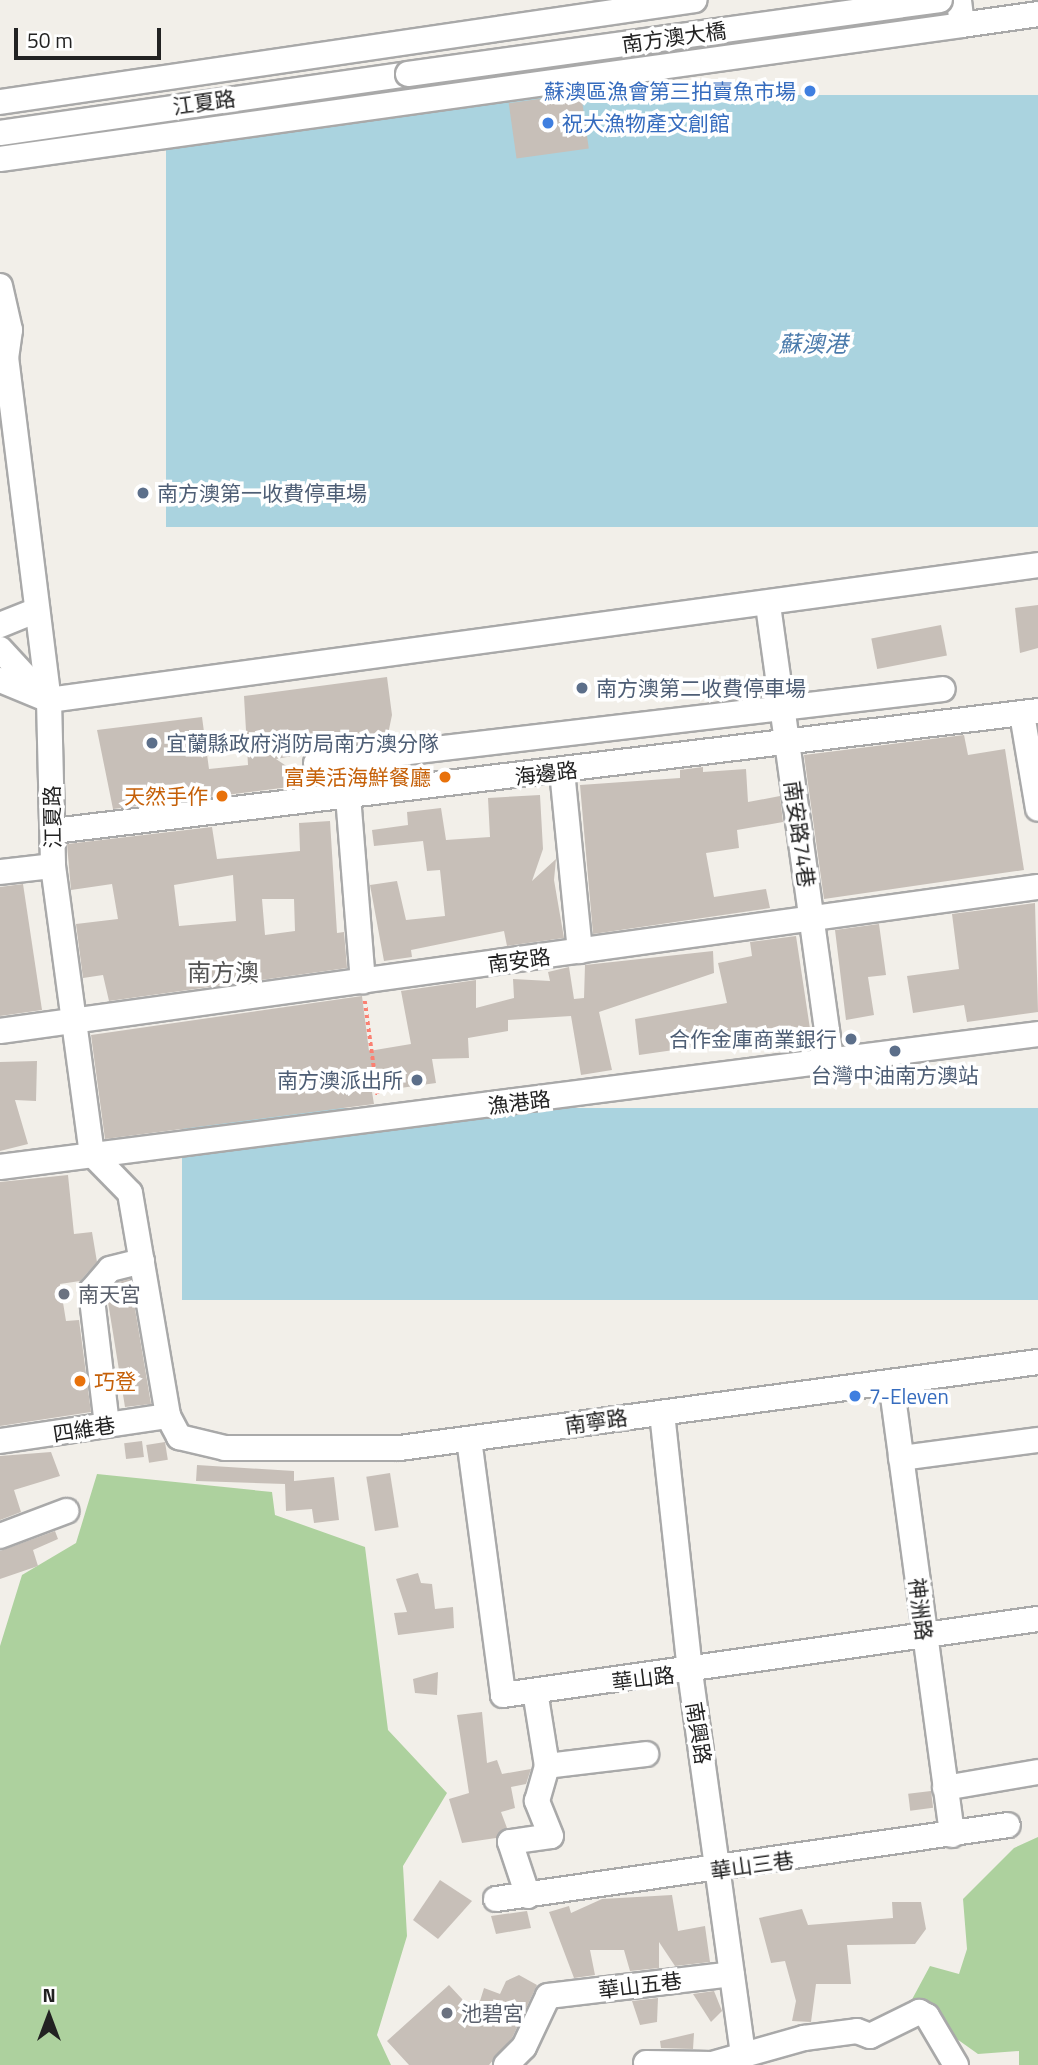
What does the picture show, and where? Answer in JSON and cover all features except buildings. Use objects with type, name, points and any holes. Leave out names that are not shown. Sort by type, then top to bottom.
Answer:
[{"type":"street","points":[[0,102],[695,0]]},
{"type":"street","name":"南方澳大橋","points":[[408,74],[940,0]]},
{"type":"street","points":[[959,0],[962,25]]},
{"type":"street","points":[[607,13],[616,74]]},
{"type":"street","points":[[0,159],[1038,14]]},
{"type":"street","name":"江夏路","points":[[0,133],[408,74]]},
{"type":"street","name":"江夏路","points":[[0,286],[10,330],[3,351],[49,700],[53,866],[92,1154]]},
{"type":"street","points":[[0,680],[49,700],[232,671],[768,605],[1038,565]]},
{"type":"street","name":"南安路74巷","points":[[768,605],[832,1064]]},
{"type":"street","points":[[0,625],[37,610]]},
{"type":"street","points":[[0,649],[49,700]]},
{"type":"street","points":[[316,763],[783,711],[943,689]]},
{"type":"street","points":[[1030,713],[1038,809]]},
{"type":"street","name":"海邊路","points":[[54,831],[1030,713]]},
{"type":"street","points":[[562,771],[580,951]]},
{"type":"street","points":[[348,796],[363,981]]},
{"type":"street","points":[[0,872],[53,866]]},
{"type":"street","name":"南安路","points":[[0,1031],[1038,887]]},
{"type":"street","name":"漁港路","points":[[0,1167],[832,1064],[1038,1034]]},
{"type":"street","points":[[92,1154],[130,1193],[167,1416]]},
{"type":"street","points":[[107,1425],[91,1290],[110,1269],[142,1261]]},
{"type":"street","name":"南寧路","points":[[167,1416],[179,1437],[225,1448],[400,1448],[1038,1362]]},
{"type":"street","name":"神洲路","points":[[891,1382],[952,1835]]},
{"type":"street","name":"南興路","points":[[662,1413],[690,1672],[720,1870],[732,1973],[737,2059]]},
{"type":"street","name":"四維巷","points":[[0,1441],[167,1416]]},
{"type":"street","name":"華山路","points":[[469,1439],[503,1695],[690,1672],[1038,1619]]},
{"type":"street","points":[[901,1458],[1038,1440]]},
{"type":"street","points":[[0,1536],[66,1511]]},
{"type":"street","points":[[528,1895],[510,1842],[551,1836],[537,1801],[547,1766],[535,1691]]},
{"type":"street","points":[[547,1766],[646,1755]]},
{"type":"street","points":[[945,1788],[1038,1772]]},
{"type":"street","name":"華山三巷","points":[[496,1899],[720,1870],[1008,1825]]},
{"type":"street","name":"華山五巷","points":[[506,2065],[524,2047],[548,1996],[732,1973]]},
{"type":"street","points":[[646,2063],[712,2064],[857,2031],[870,2036],[919,2012],[927,2016],[956,2065]]},
{"type":"path","points":[[363,981],[381,1118]]},
{"type":"green space","points":[[97,1474],[272,1492],[275,1515],[365,1547],[388,1730],[447,1793],[403,1866],[407,1936],[377,2035],[391,2065],[0,2065],[0,1646],[22,1575],[76,1543]]},
{"type":"green space","points":[[1038,1837],[1038,2065],[1019,2065],[1019,2051],[978,2054],[909,2005],[930,1966],[959,1974],[967,1949],[963,1899],[1014,1848]]},
{"type":"water","name":"蘇澳港","points":[[166,95],[1038,95],[1038,527],[166,527]]},
{"type":"water","points":[[182,1108],[1038,1108],[1038,1300],[182,1300]]},
{"type":"place","name":"蘇澳區漁會第三拍賣魚市場","points":[[810,91]]},
{"type":"place","name":"祝大漁物產文創館","points":[[548,123]]},
{"type":"place","name":"南方澳第一收費停車場","points":[[143,493]]},
{"type":"place","name":"南方澳第二收費停車場","points":[[582,688]]},
{"type":"place","name":"宜蘭縣政府消防局南方澳分隊","points":[[152,743]]},
{"type":"place","name":"富美活海鮮餐廳","points":[[445,777]]},
{"type":"place","name":"天然手作","points":[[222,796]]},
{"type":"place","name":"合作金庫商業銀行","points":[[851,1039]]},
{"type":"place","name":"台灣中油南方澳站","points":[[895,1051]]},
{"type":"place","name":"南方澳派出所","points":[[417,1080]]},
{"type":"place","name":"南天宮","points":[[64,1294]]},
{"type":"place","name":"巧登","points":[[80,1381]]},
{"type":"place","name":"7-Eleven","points":[[855,1396]]},
{"type":"place","name":"池碧宮","points":[[447,2013]]},
{"type":"district","name":"南方澳","points":[[223,973]]}]
